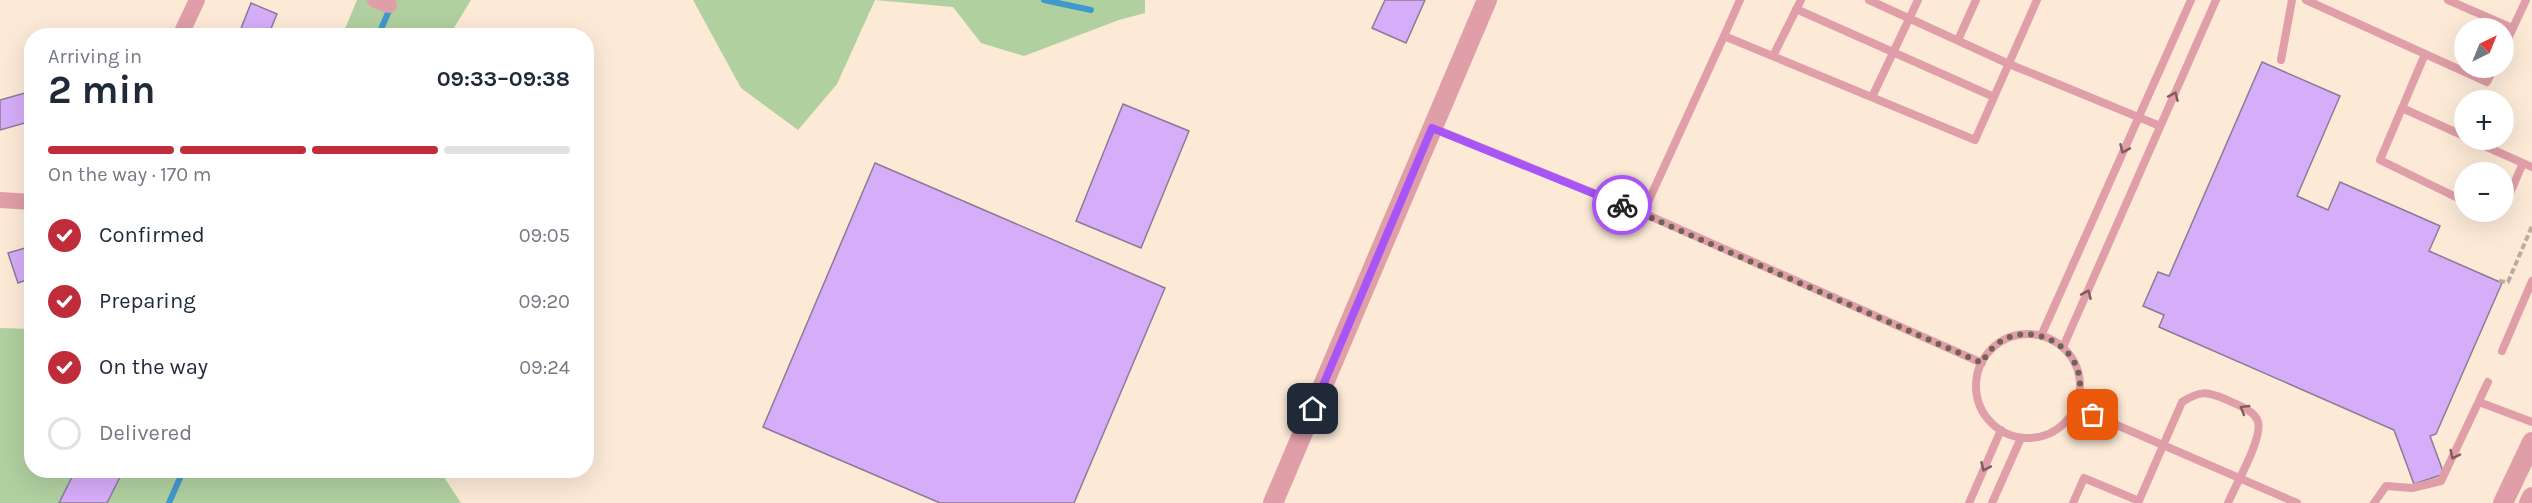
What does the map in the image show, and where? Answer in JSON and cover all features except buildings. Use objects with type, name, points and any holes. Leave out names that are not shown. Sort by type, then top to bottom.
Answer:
[{"type":"street","points":[[184,28],[197,0]]},
{"type":"street","points":[[1273,503],[1487,0]]},
{"type":"street","points":[[0,200],[24,202]]},
{"type":"street","points":[[2503,503],[2532,442]]},
{"type":"street","points":[[2529,503],[2532,497]]},
{"type":"lane","points":[[1643,213],[1740,0]]},
{"type":"lane","points":[[1869,0],[2009,63],[2160,126]]},
{"type":"lane","points":[[1872,97],[1918,0]]},
{"type":"lane","points":[[1958,40],[1976,0]]},
{"type":"lane","points":[[1724,36],[1975,140],[2037,0]]},
{"type":"lane","points":[[2041,336],[2191,0]]},
{"type":"lane","points":[[2063,347],[2216,0]]},
{"type":"lane","points":[[2281,60],[2292,0]]},
{"type":"lane","points":[[2306,0],[2454,67]]},
{"type":"lane","points":[[2329,10],[2334,0]]},
{"type":"lane","points":[[2448,0],[2489,18]]},
{"type":"lane","points":[[2514,24],[2526,0]]},
{"type":"lane","points":[[1773,56],[1798,4],[1893,52],[1994,97]]},
{"type":"lane","points":[[2425,54],[2380,160],[2454,196]]},
{"type":"lane","points":[[2402,108],[2454,131]]},
{"type":"lane","points":[[1432,128],[1643,213],[1982,363]]},
{"type":"lane","points":[[2494,150],[2528,165],[2514,190]]},
{"type":"lane","points":[[2502,351],[2532,281]]},
{"type":"lane","points":[[2032,334],[2048,337],[2063,347],[2074,361],[2080,379],[2080,397],[2070,419],[2056,431],[2039,438],[2021,438],[1995,427],[1983,413],[1977,395],[1977,374],[1982,363],[1997,344],[2014,336],[2032,334]]},
{"type":"lane","points":[[2374,503],[2386,486],[2412,488],[2441,481],[2488,382]]},
{"type":"lane","points":[[2073,503],[2084,478],[2138,502],[2182,402],[2193,395],[2207,392],[2249,411],[2258,420],[2259,434],[2228,503]]},
{"type":"lane","points":[[2479,402],[2532,422]]},
{"type":"lane","points":[[2075,407],[2297,503]]},
{"type":"lane","points":[[1969,503],[2001,430]]},
{"type":"lane","points":[[1992,503],[2021,438]]},
{"type":"path","points":[[2499,281],[2508,282],[2532,226]]},
{"type":"green space","points":[[357,0],[471,0],[454,28],[345,28]]},
{"type":"green space","points":[[693,0],[875,0],[837,84],[798,130],[741,88]]},
{"type":"green space","points":[[875,0],[1145,0],[1145,13],[1119,20],[1024,56],[981,43],[953,7]]},
{"type":"green space","points":[[0,328],[24,329],[24,478],[72,478],[59,503],[0,503]]},
{"type":"green space","points":[[120,478],[445,478],[461,503],[107,503]]},
{"type":"waterway","points":[[1044,0],[1091,10]]},
{"type":"waterway","points":[[381,28],[391,6]]},
{"type":"waterway","points":[[169,503],[180,478]]},
{"type":"way so far","points":[[1622,205],[1982,363],[1997,344],[2014,336],[2032,334],[2048,337],[2063,347],[2074,361],[2080,379],[2080,397],[2075,407],[2093,415]]},
{"type":"route","points":[[1313,409],[1432,128],[1622,205]]}]
